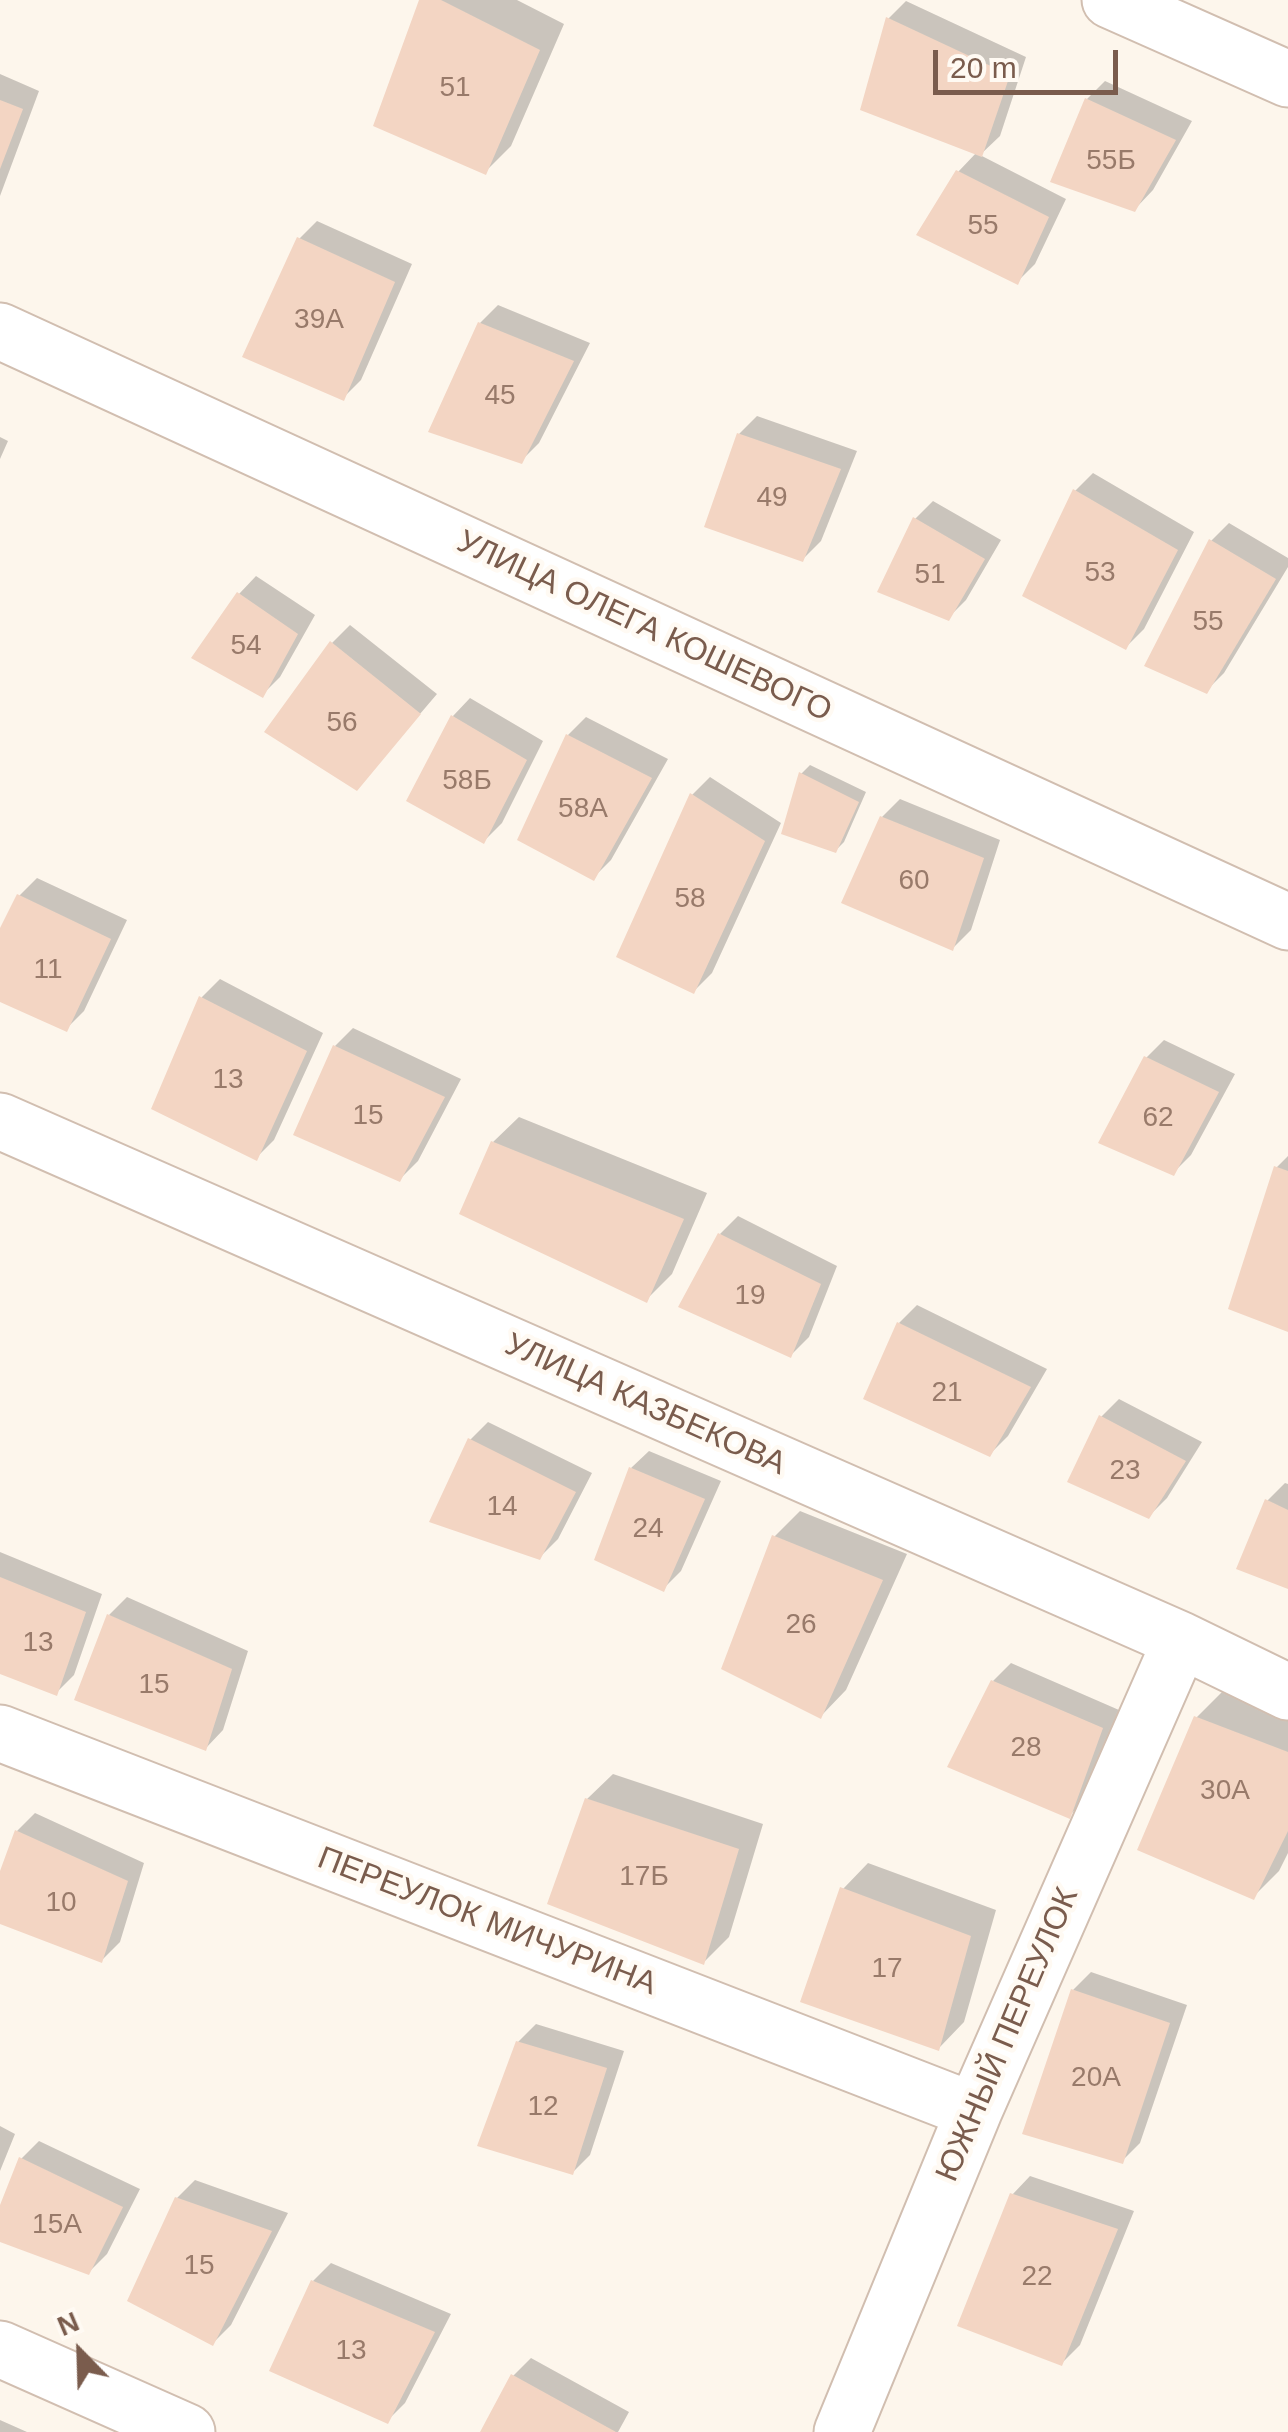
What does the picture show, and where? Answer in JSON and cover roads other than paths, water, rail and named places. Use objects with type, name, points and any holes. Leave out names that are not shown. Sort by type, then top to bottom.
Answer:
[{"type":"street","points":[[1110,0],[1288,79]]},
{"type":"street","name":"УЛИЦА ОЛЕГА КОШЕВОГО","points":[[0,331],[1288,922]]},
{"type":"street","name":"УЛИЦА КАЗБЕКОВА","points":[[0,1121],[1181,1640],[1288,1692]]},
{"type":"street","name":"ЮЖНЫЙ ПЕРЕУЛОК","points":[[842,2432],[974,2111],[1181,1640]]},
{"type":"street","name":"ПЕРЕУЛОК МИЧУРИНА","points":[[0,1732],[974,2111]]},
{"type":"street","points":[[0,2349],[188,2432]]}]
